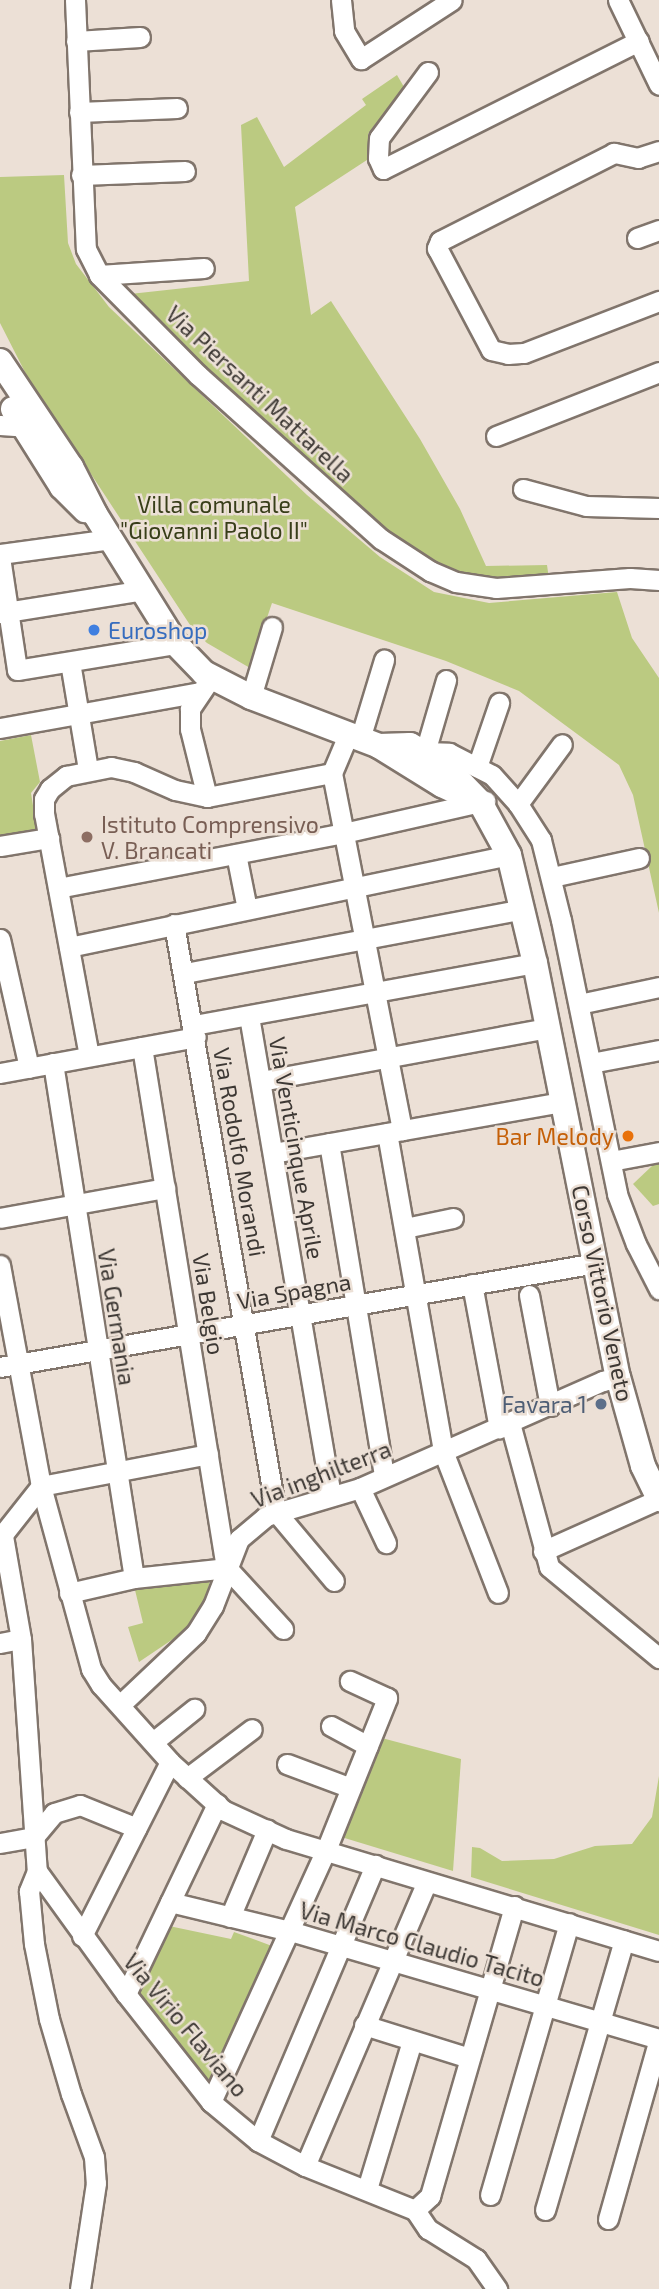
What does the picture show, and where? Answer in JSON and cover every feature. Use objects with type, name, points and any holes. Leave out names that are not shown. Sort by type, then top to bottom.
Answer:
[{"type":"main road","points":[[0,361],[23,425]]},
{"type":"main road","points":[[0,384],[62,487],[86,511],[92,509],[176,644],[206,685],[251,696],[362,740],[410,745],[421,761]]},
{"type":"main road","name":"Corso Vittorio Veneto","points":[[421,761],[455,774],[480,802],[509,855],[535,963],[618,1377],[643,1466],[659,1499]]},
{"type":"street","name":"Via Piersanti Mattarella","points":[[75,0],[84,242],[99,275],[232,406],[381,538],[430,571],[456,582],[496,588],[631,578],[659,580]]},
{"type":"street","points":[[341,0],[344,31],[361,59],[452,0]]},
{"type":"street","points":[[618,0],[659,85]]},
{"type":"street","points":[[76,41],[140,37]]},
{"type":"street","points":[[428,72],[379,138],[378,158],[383,169],[639,41]]},
{"type":"street","points":[[79,112],[177,108]]},
{"type":"street","points":[[659,151],[638,158],[614,153],[440,241],[438,251],[491,350],[508,354],[524,353],[659,301]]},
{"type":"street","points":[[82,175],[185,171]]},
{"type":"street","points":[[637,238],[659,230]]},
{"type":"street","points":[[99,275],[204,268]]},
{"type":"street","points":[[496,436],[659,372]]},
{"type":"street","points":[[523,489],[586,506],[659,508]]},
{"type":"street","points":[[111,539],[0,555],[5,612],[17,670],[176,644]]},
{"type":"street","points":[[5,612],[143,590]]},
{"type":"street","points":[[251,696],[272,627]]},
{"type":"street","points":[[89,1056],[44,807],[50,789],[66,776],[111,767],[134,772],[176,790],[207,797],[332,773],[362,740],[384,660]]},
{"type":"street","points":[[70,662],[88,770]]},
{"type":"street","points":[[421,761],[446,680]]},
{"type":"street","points":[[0,729],[206,685]]},
{"type":"street","points":[[206,685],[190,709],[190,729],[207,797]]},
{"type":"street","points":[[478,767],[499,703]]},
{"type":"street","points":[[518,804],[562,744]]},
{"type":"street","points":[[421,761],[449,752],[478,767],[502,786],[538,834],[552,877],[612,1166],[626,1220],[659,1289]]},
{"type":"street","points":[[332,773],[388,1059],[405,1228],[443,1451],[498,1593]]},
{"type":"street","points":[[58,888],[344,833],[495,799],[502,786]]},
{"type":"street","points":[[0,846],[49,838]]},
{"type":"street","points":[[236,854],[247,909]]},
{"type":"street","points":[[69,947],[509,855]]},
{"type":"street","points":[[552,877],[639,858]]},
{"type":"street","points":[[185,973],[523,909]]},
{"type":"street","name":"Via Rodolfo Morandi","points":[[174,924],[185,973],[276,1513]]},
{"type":"street","points":[[0,939],[29,1068]]},
{"type":"street","points":[[0,1073],[142,1047],[249,1016],[535,963]]},
{"type":"street","points":[[579,1004],[659,987]]},
{"type":"street","name":"Via Venticinque Aprile","points":[[249,1016],[331,1496]]},
{"type":"street","points":[[261,1081],[548,1028]]},
{"type":"street","name":"Via Belgio","points":[[142,1047],[226,1568]]},
{"type":"street","points":[[591,1063],[659,1050]]},
{"type":"street","name":"Via Germania","points":[[53,1063],[134,1578]]},
{"type":"street","points":[[273,1153],[563,1102]]},
{"type":"street","points":[[329,1143],[384,1477]]},
{"type":"street","points":[[612,1166],[659,1152]]},
{"type":"street","points":[[0,1218],[165,1188]]},
{"type":"street","points":[[405,1228],[453,1218]]},
{"type":"street","name":"Via Spagna","points":[[9,1365],[596,1263]]},
{"type":"street","points":[[0,1265],[9,1365],[69,1593],[93,1673],[170,1762],[217,1804],[267,1830],[427,1882],[659,1951]]},
{"type":"street","points":[[472,1284],[505,1426],[550,1567],[558,1577],[659,1658]]},
{"type":"street","points":[[529,1295],[550,1406]]},
{"type":"street","name":"Via inghilterra","points":[[121,1704],[200,1627],[214,1606],[232,1551],[247,1529],[276,1513],[360,1488],[603,1381],[618,1377]]},
{"type":"street","points":[[80,2289],[96,2183],[94,2157],[67,2081],[39,1969],[29,1891],[37,1871],[21,1639],[1,1537],[41,1486],[208,1454]]},
{"type":"street","points":[[360,1488],[386,1543]]},
{"type":"street","points":[[543,1550],[659,1499]]},
{"type":"street","points":[[276,1513],[334,1581]]},
{"type":"street","points":[[69,1593],[134,1578],[226,1568],[283,1629]]},
{"type":"street","points":[[0,1643],[21,1639]]},
{"type":"street","points":[[211,2102],[326,1850],[387,1698],[350,1681]]},
{"type":"street","points":[[153,1742],[194,1709]]},
{"type":"street","points":[[331,1726],[368,1745]]},
{"type":"street","points":[[187,1779],[252,1729]]},
{"type":"street","points":[[82,1936],[170,1762]]},
{"type":"street","points":[[287,1764],[351,1788]]},
{"type":"street","points":[[126,1994],[217,1804]]},
{"type":"street","points":[[0,1843],[34,1838],[54,1813],[80,1805],[137,1828]]},
{"type":"street","points":[[230,1917],[267,1830]]},
{"type":"street","points":[[258,2141],[375,1865]]},
{"type":"street","name":"Via Virio Flaviano","points":[[37,1871],[82,1936],[211,2102],[258,2141],[304,2166],[415,2210],[428,2229],[476,2259],[497,2289]]},
{"type":"street","points":[[304,2166],[427,1882]]},
{"type":"street","name":"Via Marco Claudio Tacito","points":[[170,1902],[290,1931],[659,2039]]},
{"type":"street","points":[[415,2210],[430,2196],[514,1906]]},
{"type":"street","points":[[490,2195],[569,1923]]},
{"type":"street","points":[[545,2210],[624,1940]]},
{"type":"street","points":[[365,2025],[469,2058]]},
{"type":"street","points":[[608,2219],[659,2039]]},
{"type":"street","points":[[367,2189],[412,2041]]},
{"type":"green space","points":[[397,75],[404,87],[368,134],[370,158],[295,207],[311,315],[331,301],[420,439],[460,509],[486,566],[547,565],[549,579],[494,583],[455,576],[402,545],[247,408],[130,294],[249,281],[241,125],[257,117],[284,167],[366,105],[362,99]]},
{"type":"green space","name":"Villa comunale \"Giovanni Paolo II\"","points":[[64,175],[68,243],[76,264],[109,307],[307,495],[380,557],[434,592],[489,603],[617,592],[632,638],[659,678],[659,913],[633,795],[619,765],[519,691],[446,661],[272,603],[250,668],[207,643],[194,631],[28,378],[0,323],[0,177]]},
{"type":"green space","points":[[31,735],[40,782],[31,793],[38,837],[0,842],[0,741]]},
{"type":"green space","points":[[659,1164],[659,1204],[653,1206],[633,1184],[653,1165]]},
{"type":"green space","points":[[211,1578],[202,1609],[193,1622],[182,1633],[139,1662],[128,1627],[143,1623],[135,1590],[166,1581]]},
{"type":"green space","points":[[378,1737],[461,1759],[453,1871],[338,1836]]},
{"type":"green space","points":[[659,1776],[659,1935],[471,1877],[472,1847],[480,1848],[502,1861],[554,1859],[595,1846],[632,1844],[652,1817]]},
{"type":"green space","points":[[169,1926],[231,1939],[234,1932],[272,1946],[209,2080],[133,1994]]},
{"type":"place","name":"Euroshop","points":[[94,630]]},
{"type":"place","name":"Istituto Comprensivo V. Brancati","points":[[87,837]]},
{"type":"place","name":"Bar Melody","points":[[628,1136]]},
{"type":"place","name":"Favara 1","points":[[601,1404]]}]
